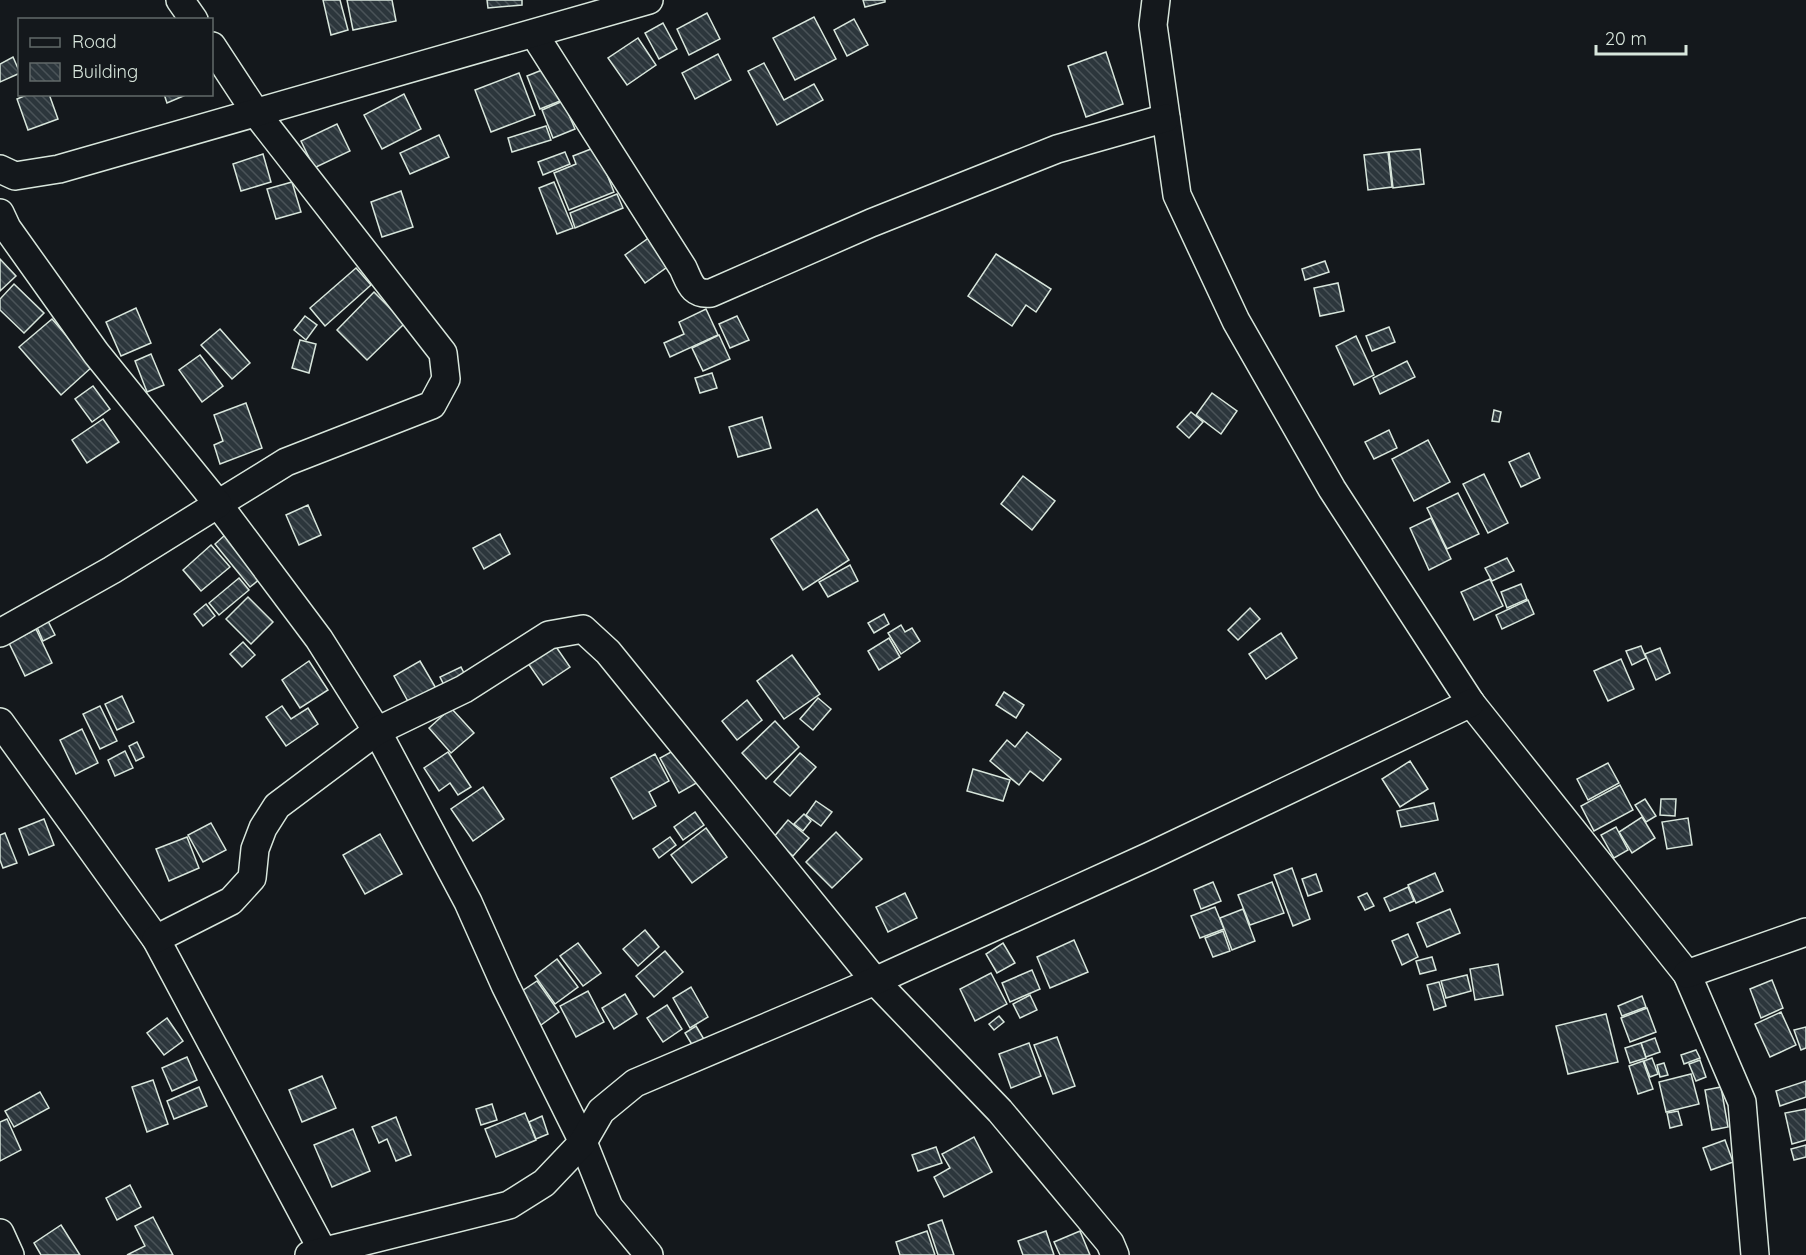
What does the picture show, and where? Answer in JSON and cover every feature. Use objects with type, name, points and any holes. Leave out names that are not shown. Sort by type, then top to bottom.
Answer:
[{"type":"street","points":[[180,0],[193,18]]},
{"type":"street","points":[[0,169],[15,176],[59,170],[650,0]]},
{"type":"street","points":[[1156,0],[1153,25],[1177,195],[1236,321],[1332,489],[1471,703],[1688,974],[1742,1102],[1755,1255]]},
{"type":"street","points":[[534,34],[693,288],[701,294],[711,293],[871,223],[1056,149],[1166,118]]},
{"type":"street","points":[[0,633],[112,570],[286,462],[432,405],[446,379],[443,353],[256,113],[213,48]]},
{"type":"street","points":[[0,213],[7,228],[96,354],[218,504],[319,639],[377,731],[468,902],[505,985],[583,1142],[609,1207],[649,1255]]},
{"type":"street","points":[[156,939],[231,901],[252,878],[255,849],[262,828],[277,806],[377,731],[464,689],[549,635],[583,629],[608,652],[875,981],[1000,1111],[1110,1243],[1115,1255]]},
{"type":"street","points":[[0,722],[156,939],[319,1254],[509,1205],[544,1183],[583,1142],[601,1111],[635,1083],[875,981],[1139,861],[1471,703]]},
{"type":"street","points":[[1688,974],[1806,932]]},
{"type":"street","points":[[0,1233],[10,1255]]},
{"type":"building","points":[[323,0],[340,0],[348,30],[331,35]]},
{"type":"building","points":[[347,0],[392,0],[396,21],[353,30]]},
{"type":"building","points":[[487,0],[522,0],[522,5],[488,8]]},
{"type":"building","points":[[863,0],[885,0],[885,2],[865,7]]},
{"type":"building","points":[[707,13],[720,39],[689,55],[677,29]]},
{"type":"building","points":[[814,17],[836,59],[795,80],[773,38]]},
{"type":"building","points":[[854,19],[868,45],[847,56],[834,30]]},
{"type":"building","points":[[663,23],[677,49],[659,59],[645,33]]},
{"type":"building","points":[[638,38],[656,65],[627,85],[608,58]]},
{"type":"building","points":[[1106,52],[1123,104],[1086,117],[1068,66]]},
{"type":"building","points":[[718,54],[731,80],[695,99],[682,73]]},
{"type":"building","points":[[13,57],[18,74],[0,82],[0,64]]},
{"type":"building","points":[[764,63],[784,100],[814,84],[823,100],[777,125],[748,71]]},
{"type":"building","points":[[547,68],[560,101],[540,109],[527,76]]},
{"type":"building","points":[[519,73],[535,115],[491,132],[475,90]]},
{"type":"building","points":[[404,94],[421,129],[382,149],[364,115]]},
{"type":"building","points":[[24,96],[50,96],[58,119],[28,130],[17,99]]},
{"type":"building","points":[[165,96],[183,96],[167,103]]},
{"type":"building","points":[[563,101],[575,129],[553,138],[542,110]]},
{"type":"building","points":[[337,124],[350,151],[314,168],[301,141]]},
{"type":"building","points":[[546,126],[551,140],[512,152],[508,138]]},
{"type":"building","points":[[439,135],[449,157],[410,174],[400,153]]},
{"type":"building","points":[[596,147],[614,192],[569,210],[554,173],[576,164],[573,156]]},
{"type":"building","points":[[1420,149],[1424,184],[1393,188],[1389,152]]},
{"type":"building","points":[[565,152],[570,164],[543,175],[538,162]]},
{"type":"building","points":[[1388,152],[1392,187],[1368,190],[1364,155]]},
{"type":"building","points":[[263,154],[271,182],[241,191],[233,164]]},
{"type":"building","points":[[292,182],[301,212],[276,219],[267,189]]},
{"type":"building","points":[[554,182],[573,228],[557,234],[539,188]]},
{"type":"building","points":[[401,191],[413,227],[382,237],[371,202]]},
{"type":"building","points":[[617,194],[623,208],[575,228],[570,213]]},
{"type":"building","points":[[650,237],[670,265],[645,283],[625,255]]},
{"type":"building","points":[[996,254],[1051,289],[1036,312],[1026,305],[1012,326],[968,296]]},
{"type":"building","points":[[0,259],[16,276],[0,291]]},
{"type":"building","points":[[1325,261],[1329,272],[1305,280],[1302,269]]},
{"type":"building","points":[[356,268],[371,285],[325,326],[310,308]]},
{"type":"building","points":[[1338,283],[1344,311],[1320,316],[1314,288]]},
{"type":"building","points":[[14,284],[44,313],[24,333],[0,310],[0,299]]},
{"type":"building","points":[[374,292],[405,323],[367,360],[337,330]]},
{"type":"building","points":[[136,308],[151,343],[121,356],[106,322]]},
{"type":"building","points":[[706,309],[718,335],[670,357],[664,343],[684,334],[679,322]]},
{"type":"building","points":[[305,316],[317,325],[306,340],[294,330]]},
{"type":"building","points":[[737,316],[749,340],[730,348],[719,324]]},
{"type":"building","points":[[52,319],[93,366],[61,395],[19,347]]},
{"type":"building","points":[[1389,327],[1395,342],[1372,351],[1366,336]]},
{"type":"building","points":[[220,329],[250,363],[232,379],[201,345]]},
{"type":"building","points":[[719,335],[730,359],[703,371],[692,348]]},
{"type":"building","points":[[1356,336],[1374,375],[1354,385],[1336,346]]},
{"type":"building","points":[[300,340],[316,344],[309,373],[292,368]]},
{"type":"building","points":[[151,354],[164,385],[147,392],[135,361]]},
{"type":"building","points":[[200,355],[223,386],[202,402],[179,370]]},
{"type":"building","points":[[1407,361],[1415,377],[1380,394],[1373,378]]},
{"type":"building","points":[[712,373],[717,388],[700,393],[695,378]]},
{"type":"building","points":[[93,386],[110,409],[92,422],[75,399]]},
{"type":"building","points":[[1212,393],[1237,411],[1221,434],[1196,415]]},
{"type":"building","points":[[246,403],[262,448],[220,464],[214,445],[223,441],[214,415]]},
{"type":"building","points":[[1494,410],[1501,412],[1499,422],[1492,421]]},
{"type":"building","points":[[1191,412],[1203,422],[1189,438],[1177,427]]},
{"type":"building","points":[[762,417],[771,448],[738,457],[729,427]]},
{"type":"building","points":[[103,419],[119,442],[87,463],[72,440]]},
{"type":"building","points":[[1389,430],[1397,448],[1374,459],[1365,442]]},
{"type":"building","points":[[1428,440],[1450,482],[1414,501],[1392,459]]},
{"type":"building","points":[[1529,453],[1540,478],[1521,487],[1509,462]]},
{"type":"building","points":[[1484,474],[1508,523],[1488,533],[1463,484]]},
{"type":"building","points":[[1023,476],[1055,501],[1032,530],[1001,504]]},
{"type":"building","points":[[1458,493],[1479,534],[1447,549],[1427,508]]},
{"type":"building","points":[[308,505],[321,535],[299,545],[286,515]]},
{"type":"building","points":[[817,509],[849,560],[803,590],[771,539]]},
{"type":"building","points":[[1431,518],[1451,559],[1429,570],[1410,528]]},
{"type":"building","points":[[500,534],[510,554],[484,569],[473,548]]},
{"type":"building","points":[[225,535],[260,579],[250,587],[215,544]]},
{"type":"building","points":[[211,545],[230,567],[201,591],[183,570]]},
{"type":"building","points":[[1507,558],[1514,571],[1492,581],[1485,568]]},
{"type":"building","points":[[850,565],[858,581],[828,597],[819,582]]},
{"type":"building","points":[[239,578],[249,590],[219,615],[209,603]]},
{"type":"building","points":[[1490,579],[1503,606],[1474,620],[1461,592]]},
{"type":"building","points":[[1521,584],[1527,599],[1507,608],[1501,592]]},
{"type":"building","points":[[248,597],[273,622],[251,644],[226,619]]},
{"type":"building","points":[[1528,600],[1534,614],[1502,629],[1496,615]]},
{"type":"building","points":[[206,604],[215,616],[203,626],[194,614]]},
{"type":"building","points":[[1250,608],[1260,619],[1238,640],[1228,630]]},
{"type":"building","points":[[884,614],[889,624],[874,633],[868,623]]},
{"type":"building","points":[[47,619],[55,635],[43,641],[36,625]]},
{"type":"building","points":[[901,625],[905,632],[912,628],[920,641],[901,654],[888,633]]},
{"type":"building","points":[[36,629],[52,663],[25,676],[9,643]]},
{"type":"building","points":[[1281,633],[1297,658],[1266,679],[1249,654]]},
{"type":"building","points":[[889,638],[900,657],[879,670],[868,651]]},
{"type":"building","points":[[552,641],[570,667],[543,685],[525,659]]},
{"type":"building","points":[[243,642],[255,655],[242,667],[230,654]]},
{"type":"building","points":[[1641,646],[1646,658],[1632,665],[1626,651]]},
{"type":"building","points":[[1660,648],[1670,673],[1656,680],[1645,654]]},
{"type":"building","points":[[792,655],[820,694],[784,719],[757,681]]},
{"type":"building","points":[[1621,659],[1634,689],[1608,701],[1594,671]]},
{"type":"building","points":[[309,661],[328,690],[300,708],[282,680]]},
{"type":"building","points":[[420,661],[437,690],[410,705],[394,676]]},
{"type":"building","points":[[461,667],[469,683],[448,693],[440,677]]},
{"type":"building","points":[[1004,692],[1024,705],[1016,718],[996,705]]},
{"type":"building","points":[[122,696],[134,722],[117,730],[105,704]]},
{"type":"building","points":[[818,698],[831,709],[813,730],[800,719]]},
{"type":"building","points":[[747,700],[762,720],[737,740],[722,721]]},
{"type":"building","points":[[100,706],[117,741],[100,749],[83,714]]},
{"type":"building","points":[[282,706],[291,719],[308,708],[318,724],[286,746],[266,717]]},
{"type":"building","points":[[451,708],[474,733],[451,753],[429,728]]},
{"type":"building","points":[[775,721],[799,747],[766,779],[742,753]]},
{"type":"building","points":[[82,729],[98,763],[76,774],[60,740]]},
{"type":"building","points":[[1027,732],[1061,759],[1043,781],[1030,771],[1019,785],[990,761],[1007,740],[1015,747]]},
{"type":"building","points":[[137,742],[144,757],[136,761],[129,746]]},
{"type":"building","points":[[682,746],[700,781],[679,793],[660,758]]},
{"type":"building","points":[[125,751],[133,768],[115,776],[108,760]]},
{"type":"building","points":[[448,752],[471,787],[458,795],[450,783],[439,791],[424,768]]},
{"type":"building","points":[[800,753],[816,767],[790,796],[774,782]]},
{"type":"building","points":[[655,754],[669,781],[649,792],[656,806],[633,819],[611,778]]},
{"type":"building","points":[[1410,761],[1428,789],[1400,807],[1382,779]]},
{"type":"building","points":[[1608,763],[1619,783],[1588,800],[1577,779]]},
{"type":"building","points":[[973,769],[1010,780],[1003,801],[967,791]]},
{"type":"building","points":[[1620,785],[1633,810],[1594,831],[1581,806]]},
{"type":"building","points":[[483,787],[504,819],[473,841],[451,809]]},
{"type":"building","points":[[1645,799],[1656,816],[1646,822],[1635,805]]},
{"type":"building","points":[[1661,799],[1676,799],[1675,816],[1660,815]]},
{"type":"building","points":[[816,801],[832,812],[821,826],[806,815]]},
{"type":"building","points":[[1434,803],[1438,820],[1401,827],[1397,811]]},
{"type":"building","points":[[695,812],[704,825],[683,840],[674,827]]},
{"type":"building","points":[[804,814],[811,821],[803,831],[794,824]]},
{"type":"building","points":[[1642,817],[1655,838],[1632,853],[1619,832]]},
{"type":"building","points":[[1688,818],[1692,845],[1667,849],[1662,822]]},
{"type":"building","points":[[44,819],[54,845],[29,855],[19,829]]},
{"type":"building","points":[[788,820],[809,838],[793,856],[773,838]]},
{"type":"building","points":[[211,823],[226,850],[203,862],[188,835]]},
{"type":"building","points":[[1616,827],[1628,850],[1614,858],[1601,835]]},
{"type":"building","points":[[706,828],[727,857],[692,883],[671,855]]},
{"type":"building","points":[[836,832],[862,859],[832,888],[806,862]]},
{"type":"building","points":[[5,833],[17,863],[3,868],[0,860],[0,835]]},
{"type":"building","points":[[380,834],[402,874],[365,894],[343,855]]},
{"type":"building","points":[[187,837],[199,868],[169,881],[156,849]]},
{"type":"building","points":[[670,837],[676,845],[659,858],[653,849]]},
{"type":"building","points":[[1292,868],[1310,919],[1293,926],[1274,875]]},
{"type":"building","points":[[1435,873],[1443,891],[1416,903],[1408,885]]},
{"type":"building","points":[[1316,874],[1322,891],[1308,896],[1302,879]]},
{"type":"building","points":[[1213,882],[1221,901],[1201,909],[1194,890]]},
{"type":"building","points":[[1272,882],[1284,913],[1250,925],[1238,895]]},
{"type":"building","points":[[1408,887],[1414,901],[1390,911],[1384,898]]},
{"type":"building","points":[[905,893],[917,918],[888,932],[876,907]]},
{"type":"building","points":[[1367,893],[1374,906],[1365,910],[1358,897]]},
{"type":"building","points":[[1215,907],[1224,929],[1200,938],[1191,916]]},
{"type":"building","points":[[1243,909],[1255,941],[1232,950],[1220,918]]},
{"type":"building","points":[[1450,909],[1460,933],[1427,947],[1417,923]]},
{"type":"building","points":[[645,930],[659,947],[638,966],[623,949]]},
{"type":"building","points":[[1223,931],[1230,951],[1213,957],[1205,938]]},
{"type":"building","points":[[1408,934],[1418,957],[1402,965],[1392,941]]},
{"type":"building","points":[[1074,940],[1088,972],[1050,988],[1037,957]]},
{"type":"building","points":[[578,943],[601,973],[583,986],[560,956]]},
{"type":"building","points":[[1003,943],[1015,963],[997,973],[986,954]]},
{"type":"building","points":[[665,951],[683,972],[654,997],[636,976]]},
{"type":"building","points":[[1432,957],[1436,970],[1420,974],[1416,961]]},
{"type":"building","points":[[557,959],[578,987],[555,1004],[535,976]]},
{"type":"building","points":[[1498,964],[1503,995],[1475,1000],[1470,969]]},
{"type":"building","points":[[1032,970],[1040,989],[1010,1002],[1002,983]]},
{"type":"building","points":[[991,973],[1007,1004],[975,1021],[960,989]]},
{"type":"building","points":[[1467,975],[1471,991],[1446,998],[1441,981]]},
{"type":"building","points":[[1772,980],[1783,1008],[1761,1018],[1750,989]]},
{"type":"building","points":[[537,981],[559,1012],[541,1025],[519,993]]},
{"type":"building","points":[[1439,982],[1446,1006],[1434,1010],[1427,985]]},
{"type":"building","points":[[691,987],[708,1017],[690,1028],[673,998]]},
{"type":"building","points":[[588,991],[604,1022],[576,1037],[560,1006]]},
{"type":"building","points":[[625,994],[637,1014],[614,1029],[602,1008]]},
{"type":"building","points":[[1030,995],[1037,1010],[1020,1018],[1013,1004]]},
{"type":"building","points":[[1642,996],[1646,1007],[1622,1016],[1618,1006]]},
{"type":"building","points":[[667,1005],[682,1029],[663,1042],[647,1018]]},
{"type":"building","points":[[1647,1008],[1656,1032],[1630,1042],[1621,1018]]},
{"type":"building","points":[[1781,1012],[1796,1045],[1770,1057],[1755,1024]]},
{"type":"building","points":[[1606,1014],[1618,1062],[1568,1074],[1556,1026]]},
{"type":"building","points":[[999,1016],[1004,1022],[994,1030],[989,1024]]},
{"type":"building","points":[[167,1018],[183,1041],[164,1055],[147,1033]]},
{"type":"building","points":[[696,1026],[705,1041],[694,1048],[685,1033]]},
{"type":"building","points":[[1806,1027],[1806,1048],[1801,1050],[1794,1030]]},
{"type":"building","points":[[1057,1037],[1075,1086],[1053,1094],[1034,1045]]},
{"type":"building","points":[[1655,1038],[1660,1052],[1646,1057],[1641,1043]]},
{"type":"building","points":[[1029,1043],[1041,1076],[1011,1088],[999,1054]]},
{"type":"building","points":[[1641,1043],[1646,1058],[1630,1063],[1625,1048]]},
{"type":"building","points":[[1696,1050],[1700,1058],[1684,1064],[1681,1055]]},
{"type":"building","points":[[187,1057],[197,1080],[172,1091],[162,1068]]},
{"type":"building","points":[[1652,1058],[1658,1074],[1650,1077],[1644,1061]]},
{"type":"building","points":[[1700,1060],[1706,1077],[1696,1081],[1689,1064]]},
{"type":"building","points":[[1643,1061],[1653,1089],[1638,1094],[1629,1066]]},
{"type":"building","points":[[1664,1063],[1668,1075],[1660,1077],[1657,1065]]},
{"type":"building","points":[[1691,1074],[1699,1104],[1666,1112],[1659,1082]]},
{"type":"building","points":[[322,1076],[336,1108],[302,1122],[289,1090]]},
{"type":"building","points":[[153,1080],[168,1124],[147,1132],[132,1087]]},
{"type":"building","points":[[1806,1081],[1806,1097],[1780,1106],[1776,1091]]},
{"type":"building","points":[[199,1087],[207,1106],[174,1119],[167,1101]]},
{"type":"building","points":[[1721,1087],[1728,1127],[1712,1130],[1705,1090]]},
{"type":"building","points":[[40,1092],[49,1108],[14,1127],[5,1111]]},
{"type":"building","points":[[492,1104],[497,1120],[481,1125],[476,1109]]},
{"type":"building","points":[[1806,1109],[1806,1140],[1792,1144],[1785,1113]]},
{"type":"building","points":[[1678,1111],[1682,1125],[1670,1128],[1667,1113]]},
{"type":"building","points":[[525,1113],[536,1140],[496,1157],[485,1129]]},
{"type":"building","points":[[542,1116],[548,1134],[536,1139],[529,1122]]},
{"type":"building","points":[[396,1117],[411,1155],[396,1161],[387,1139],[379,1143],[372,1127]]},
{"type":"building","points":[[7,1119],[21,1150],[0,1161],[0,1122]]},
{"type":"building","points":[[353,1129],[370,1171],[332,1187],[314,1145]]},
{"type":"building","points":[[974,1137],[992,1172],[944,1197],[934,1177],[950,1168],[942,1154]]},
{"type":"building","points":[[1725,1140],[1733,1162],[1711,1170],[1703,1148]]},
{"type":"building","points":[[1806,1145],[1806,1157],[1794,1160],[1791,1149]]},
{"type":"building","points":[[936,1147],[942,1163],[918,1171],[912,1155]]},
{"type":"building","points":[[130,1185],[141,1207],[117,1220],[106,1198]]},
{"type":"building","points":[[153,1217],[173,1255],[127,1255],[145,1246],[135,1226]]},
{"type":"building","points":[[942,1220],[954,1255],[938,1255],[928,1225]]},
{"type":"building","points":[[61,1225],[80,1255],[41,1255],[34,1243]]},
{"type":"building","points":[[927,1231],[935,1255],[900,1255],[896,1242]]},
{"type":"building","points":[[1046,1231],[1054,1255],[1023,1255],[1018,1241]]},
{"type":"building","points":[[1080,1231],[1090,1255],[1060,1255],[1054,1242]]}]
